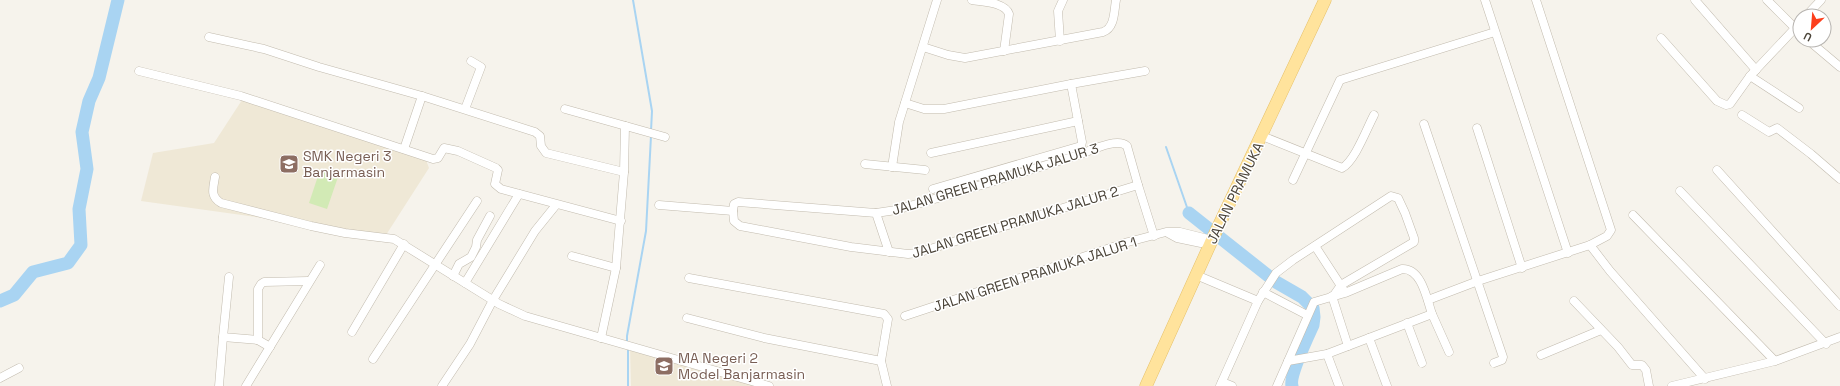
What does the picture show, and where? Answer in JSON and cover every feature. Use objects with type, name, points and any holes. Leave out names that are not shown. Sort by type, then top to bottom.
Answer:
[{"type":"main road","name":"JALAN PRAMUKA","points":[[1146,386],[1213,238],[1325,0]]},
{"type":"street","points":[[892,167],[896,135],[937,0]]},
{"type":"street","points":[[972,0],[1002,6],[1008,10],[1009,14],[1004,51]]},
{"type":"street","points":[[1060,41],[1058,11],[1063,0]]},
{"type":"street","points":[[923,47],[948,55],[965,58],[1036,46],[1108,31],[1112,24],[1116,0]]},
{"type":"street","points":[[1485,0],[1568,253]]},
{"type":"street","points":[[1428,300],[1478,281],[1568,253],[1590,245],[1607,236],[1610,227],[1536,0]]},
{"type":"street","points":[[1695,0],[1756,70]]},
{"type":"street","points":[[1767,0],[1792,23]]},
{"type":"street","points":[[1814,8],[1821,0]]},
{"type":"street","points":[[1293,180],[1340,80],[1495,32]]},
{"type":"street","points":[[1661,38],[1717,101],[1722,104],[1730,104],[1750,76],[1792,34]]},
{"type":"street","points":[[209,37],[243,44],[465,109],[535,132],[540,136],[543,150],[552,155],[624,172]]},
{"type":"street","points":[[1817,48],[1840,67]]},
{"type":"street","points":[[465,109],[481,67],[471,61]]},
{"type":"street","points":[[139,71],[241,96],[436,159],[444,148],[458,151],[496,168],[498,170],[495,181],[496,186],[556,205],[620,221]]},
{"type":"street","points":[[905,103],[924,109],[944,109],[1145,71]]},
{"type":"street","points":[[1750,76],[1799,108]]},
{"type":"street","points":[[933,190],[1079,147],[1082,142],[1071,84]]},
{"type":"street","points":[[404,149],[422,96]]},
{"type":"street","points":[[565,109],[665,136]]},
{"type":"street","points":[[1262,136],[1339,168],[1344,167],[1355,153],[1374,114]]},
{"type":"street","points":[[1742,115],[1769,132],[1777,128],[1840,179]]},
{"type":"street","points":[[931,153],[1078,121]]},
{"type":"street","points":[[1424,124],[1503,357],[1502,360],[1494,363]]},
{"type":"street","points":[[601,338],[616,268],[624,172],[625,126]]},
{"type":"street","points":[[1477,128],[1522,268]]},
{"type":"street","name":"JALAN GREEN PRAMUKA JALUR 3","points":[[733,211],[734,204],[738,202],[876,213],[917,204],[1079,155],[1116,142],[1123,143],[1127,146],[1138,185]]},
{"type":"street","points":[[865,164],[924,170]]},
{"type":"street","points":[[1716,170],[1840,306]]},
{"type":"street","points":[[215,177],[212,194],[215,200],[221,204],[345,233],[389,238],[404,244],[493,300],[525,316],[768,386]]},
{"type":"street","name":"JALAN GREEN PRAMUKA JALUR 2","points":[[733,211],[734,221],[740,226],[899,254],[917,253],[1138,185],[1154,236]]},
{"type":"street","points":[[1680,191],[1826,344]]},
{"type":"street","points":[[465,283],[519,194]]},
{"type":"street","points":[[1232,386],[1221,384],[1258,301],[1276,273],[1391,196],[1398,198],[1414,238],[1414,242],[1333,296],[1319,300],[1310,309],[1295,360],[1276,386]]},
{"type":"street","points":[[373,359],[434,264],[477,201]]},
{"type":"street","points":[[442,386],[470,344],[493,300],[535,231],[556,205]]},
{"type":"street","points":[[659,205],[733,211]]},
{"type":"street","points":[[876,213],[889,252]]},
{"type":"street","points":[[1633,215],[1775,361]]},
{"type":"street","points":[[453,276],[459,264],[471,257],[476,247],[477,240],[490,216]]},
{"type":"street","name":"JALAN GREEN PRAMUKA JALUR 1","points":[[905,316],[1121,245],[1166,232],[1180,232],[1213,238]]},
{"type":"street","points":[[352,332],[404,244]]},
{"type":"street","points":[[1590,245],[1610,271],[1704,379]]},
{"type":"street","points":[[1315,246],[1343,289]]},
{"type":"street","points":[[572,256],[616,268]]},
{"type":"street","points":[[246,386],[308,281],[320,265]]},
{"type":"street","points":[[1343,289],[1406,269],[1416,274],[1449,352]]},
{"type":"street","points":[[1196,275],[1258,301]]},
{"type":"street","points":[[219,386],[228,277]]},
{"type":"street","points":[[689,278],[884,314],[888,319],[881,361],[887,386]]},
{"type":"street","points":[[258,340],[258,289],[260,284],[264,282],[308,281]]},
{"type":"street","points":[[1265,288],[1310,309]]},
{"type":"street","points":[[1333,296],[1348,346]]},
{"type":"street","points":[[1574,301],[1618,347],[1632,365],[1642,365],[1646,370],[1649,386]]},
{"type":"street","points":[[1295,360],[1327,354],[1432,314]]},
{"type":"street","points":[[687,318],[764,338],[881,361]]},
{"type":"street","points":[[1407,323],[1422,363]]},
{"type":"street","points":[[1541,355],[1602,330]]},
{"type":"street","points":[[223,337],[258,340],[270,347]]},
{"type":"street","points":[[1672,386],[1775,361],[1826,344],[1840,337]]},
{"type":"street","points":[[1369,338],[1387,386]]},
{"type":"street","points":[[1327,354],[1339,386]]},
{"type":"street","points":[[0,378],[19,368]]},
{"type":"shaded area","name":"SMK Negeri 3 Banjarmasin","points":[[242,100],[426,160],[429,168],[386,235],[141,201],[153,153],[214,143]]},
{"type":"shaded area","name":"MA Negeri 2 Model Banjarmasin","points":[[630,346],[762,386],[631,386]]},
{"type":"green space","points":[[320,170],[338,177],[327,209],[309,203]]},
{"type":"waterway","points":[[0,301],[14,295],[33,272],[68,263],[81,245],[79,209],[87,169],[82,132],[89,101],[99,78],[118,0]]},
{"type":"waterway","points":[[633,0],[652,111],[651,131]]},
{"type":"waterway","points":[[627,343],[646,231],[651,136]]},
{"type":"waterway","points":[[1166,147],[1189,213]]},
{"type":"waterway","points":[[1189,213],[1276,282],[1302,297],[1313,308],[1313,325],[1296,365],[1293,374],[1292,386]]},
{"type":"waterway","points":[[628,348],[628,386]]},
{"type":"place","name":"SMK Negeri 3 Banjarmasin","points":[[289,164]]},
{"type":"place","name":"MA Negeri 2 Model Banjarmasin","points":[[664,366]]}]
